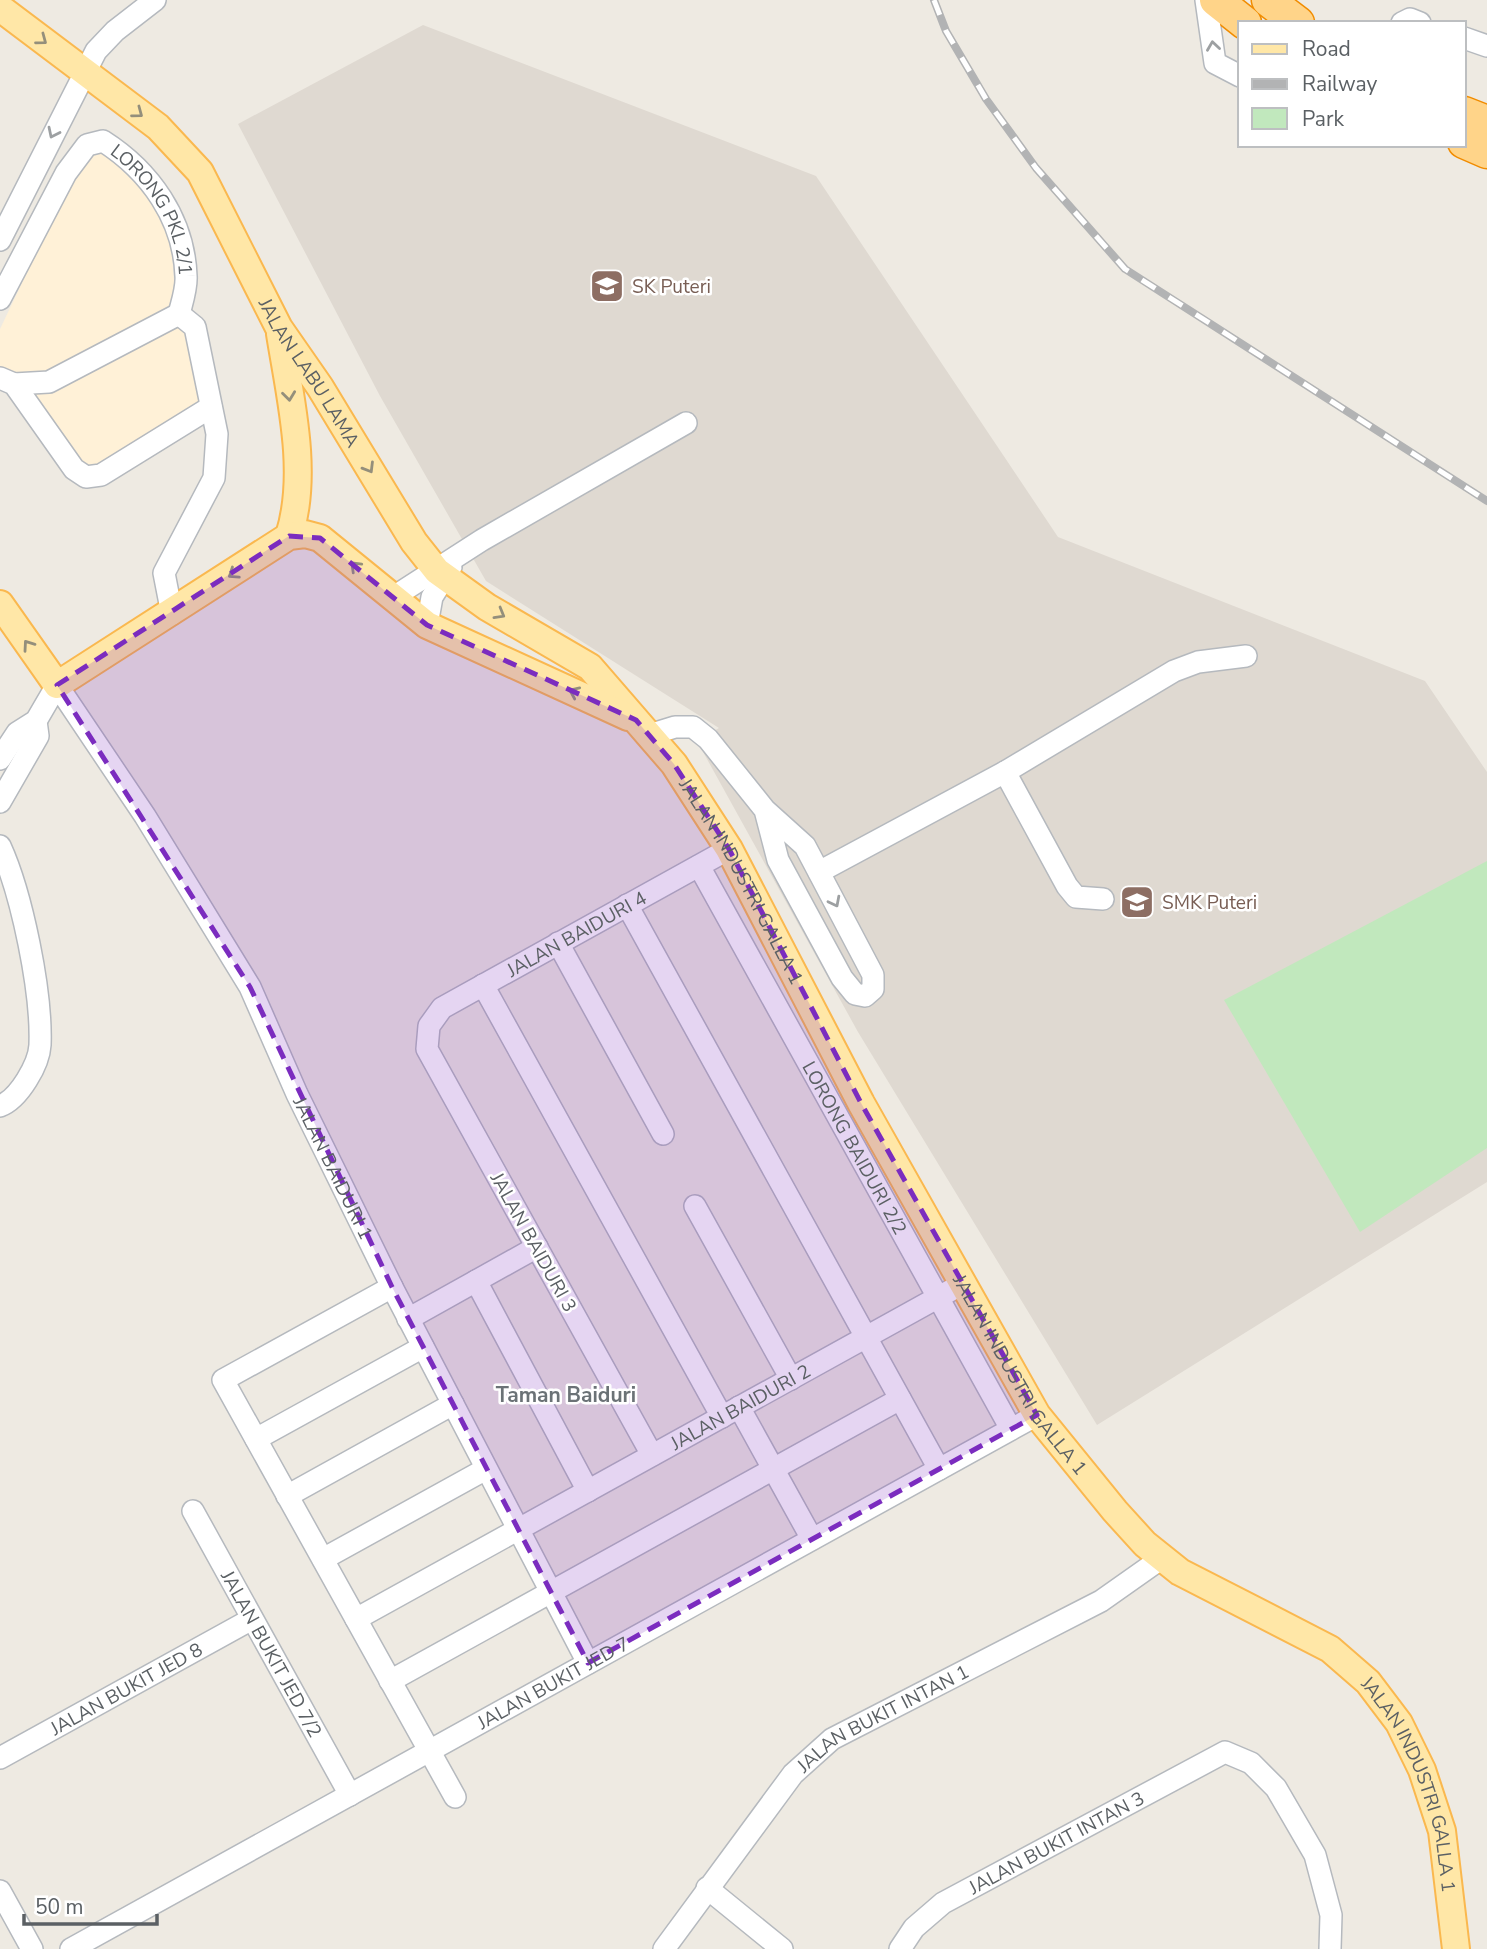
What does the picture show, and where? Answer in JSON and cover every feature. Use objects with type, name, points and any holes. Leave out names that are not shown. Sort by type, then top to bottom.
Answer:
[{"type":"highway","points":[[1216,0],[1242,21]]},
{"type":"highway","points":[[1268,0],[1295,21]]},
{"type":"highway","points":[[1466,114],[1487,122]]},
{"type":"highway","points":[[1466,143],[1487,152]]},
{"type":"main road","name":"JALAN LABU LAMA","points":[[0,8],[158,127],[201,172],[279,328],[320,387],[414,542],[440,574],[487,607],[590,667],[643,727]]},
{"type":"main road","points":[[279,328],[297,463],[296,514],[289,536]]},
{"type":"main road","points":[[0,604],[57,685],[172,614],[289,536],[304,534],[320,538],[344,554],[392,598],[427,625],[643,727]]},
{"type":"main road","name":"JALAN INDUSTRI GALLA 1","points":[[643,727],[701,801],[729,849],[861,1103],[1037,1415],[1115,1511],[1162,1558],[1180,1572],[1221,1595],[1330,1649],[1368,1682],[1399,1723],[1422,1770],[1441,1831],[1456,1949]]},
{"type":"street","points":[[1206,0],[1215,63],[1238,75]]},
{"type":"street","points":[[0,240],[96,51],[144,2]]},
{"type":"street","points":[[1466,39],[1487,47]]},
{"type":"street","name":"LORONG PKL 2/1","points":[[0,299],[66,173],[88,145],[103,141],[144,175],[162,196],[171,213],[181,242],[186,278],[179,314]]},
{"type":"street","points":[[7,381],[49,382],[179,314],[195,327],[217,434],[214,478],[164,573],[165,593],[172,614]]},
{"type":"street","points":[[7,381],[74,469],[86,477],[101,475],[211,407]]},
{"type":"street","points":[[392,598],[440,574],[461,554],[686,423]]},
{"type":"street","points":[[427,625],[440,574]]},
{"type":"street","points":[[819,872],[1005,772],[1174,671],[1198,662],[1246,656]]},
{"type":"street","points":[[0,759],[18,733],[36,721],[57,685]]},
{"type":"street","name":"JALAN BAIDURI 1","points":[[57,685],[145,816],[250,987],[297,1094],[391,1287],[588,1663]]},
{"type":"street","points":[[0,802],[38,736],[36,721]]},
{"type":"street","points":[[643,727],[693,726],[708,739],[765,810],[805,846],[873,975],[873,989],[865,996],[855,994],[842,978],[784,872],[778,860],[765,810]]},
{"type":"street","points":[[1005,772],[1067,886],[1076,897],[1103,899]]},
{"type":"street","points":[[0,846],[34,968],[40,1048],[24,1084],[0,1106]]},
{"type":"street","name":"JALAN BAIDURI 4","points":[[429,1026],[442,1007],[729,849]]},
{"type":"street","name":"LORONG BAIDURI 2/2","points":[[699,866],[1011,1429]]},
{"type":"street","points":[[627,905],[939,1469]]},
{"type":"street","points":[[558,943],[663,1133]]},
{"type":"street","points":[[483,985],[730,1412],[773,1469],[812,1539]]},
{"type":"street","name":"JALAN BAIDURI 3","points":[[429,1026],[427,1049],[652,1455]]},
{"type":"street","points":[[695,1206],[791,1379]]},
{"type":"street","points":[[408,1319],[537,1247]]},
{"type":"street","points":[[476,1281],[588,1491]]},
{"type":"street","name":"JALAN BAIDURI 2","points":[[356,1619],[964,1283]]},
{"type":"street","points":[[391,1287],[223,1380],[454,1797]]},
{"type":"street","points":[[256,1439],[423,1347]]},
{"type":"street","points":[[390,1681],[901,1399]]},
{"type":"street","points":[[287,1496],[453,1404]]},
{"type":"street","name":"JALAN BUKIT JED 7","points":[[71,1949],[1037,1415]]},
{"type":"street","points":[[323,1559],[486,1469]]},
{"type":"street","name":"JALAN BUKIT JED 7/2","points":[[192,1511],[349,1795]]},
{"type":"street","name":"JALAN BUKIT INTAN 1","points":[[664,1949],[793,1774],[832,1739],[1101,1601],[1141,1576],[1162,1558]]},
{"type":"street","name":"JALAN BUKIT JED 8","points":[[0,1758],[252,1619]]},
{"type":"street","name":"JALAN BUKIT INTAN 3","points":[[900,1949],[914,1928],[943,1903],[1225,1752],[1251,1763],[1276,1788],[1315,1855],[1331,1915],[1330,1949]]},
{"type":"street","points":[[707,1888],[782,1949]]},
{"type":"street","points":[[0,1891],[32,1949]]},
{"type":"highlighted area","points":[[289,536],[320,538],[427,625],[636,720],[674,764],[729,849],[861,1103],[1037,1415],[588,1663],[392,1287],[250,987],[57,685]]},
{"type":"shaded area","points":[[423,25],[816,176],[1058,537],[1425,681],[1487,772],[1487,1182],[1097,1425],[858,1032],[697,741],[719,728],[486,581],[380,396],[238,124]]},
{"type":"shaded area","points":[[99,148],[155,202],[171,239],[174,282],[171,305],[53,372],[18,374],[0,366],[0,329],[65,193]]},
{"type":"shaded area","points":[[177,319],[191,330],[205,397],[194,415],[88,469],[70,455],[26,390]]},
{"type":"green space","points":[[1487,861],[1487,1148],[1360,1232],[1224,1000]]},
{"type":"railway","points":[[934,0],[946,31],[986,99],[1036,168],[1125,269],[1487,501]]},
{"type":"place","name":"SK Puteri","points":[[607,286]]},
{"type":"place","name":"SMK Puteri","points":[[1137,902]]},
{"type":"district","name":"Taman Baiduri","points":[[566,1395]]}]
